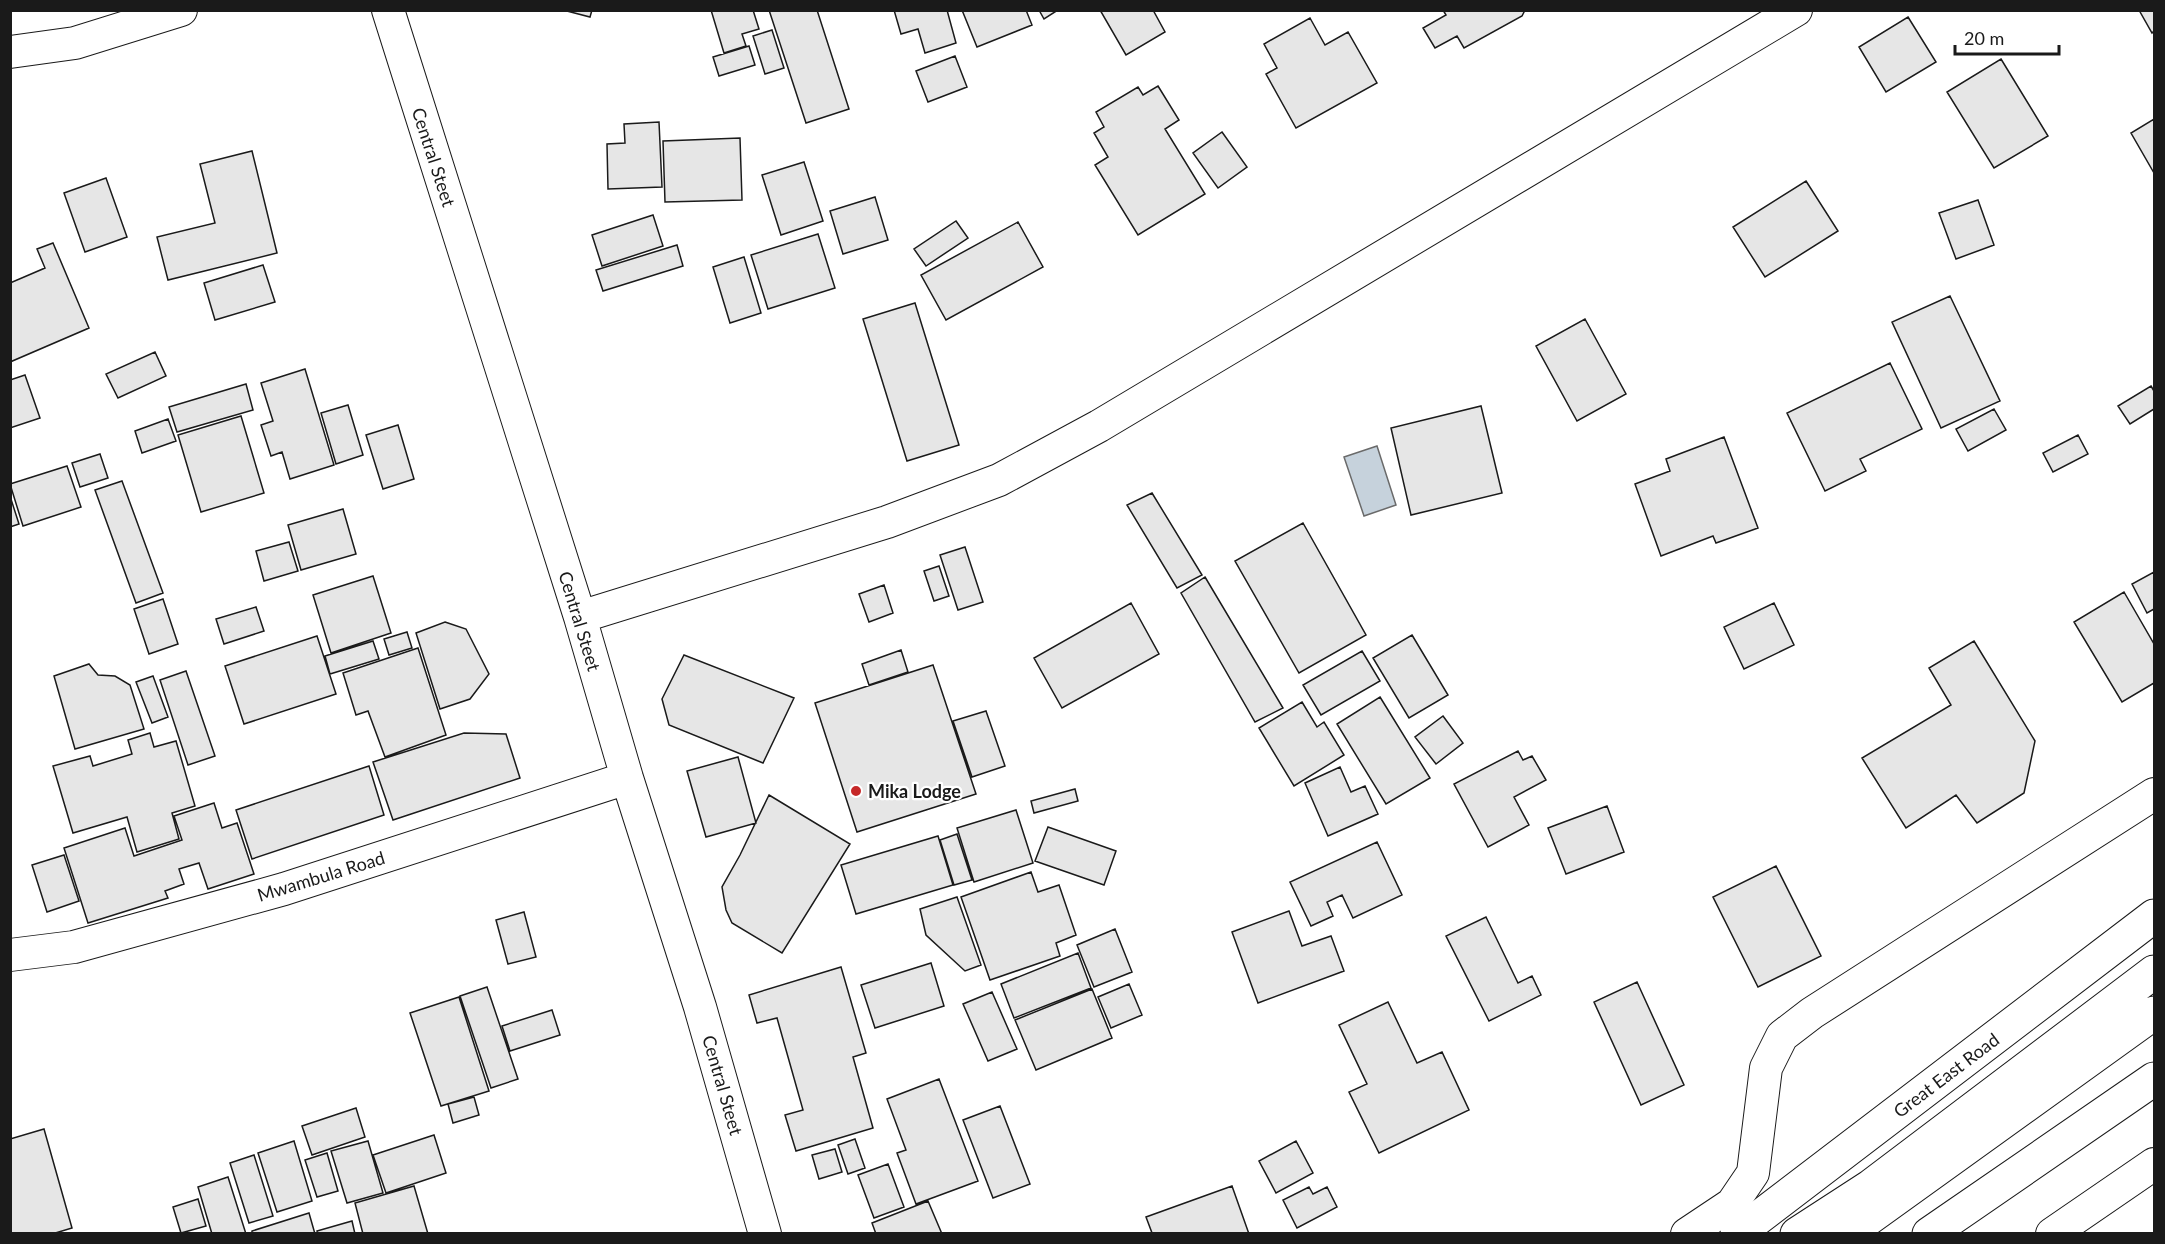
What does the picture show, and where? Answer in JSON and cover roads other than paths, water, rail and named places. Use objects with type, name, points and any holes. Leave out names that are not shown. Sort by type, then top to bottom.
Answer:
[{"type":"main road","name":"Great East Road","points":[[1737,1233],[2154,916]]},
{"type":"main road","points":[[1797,1233],[1871,1186],[2154,972]]},
{"type":"main road","points":[[1847,1233],[2154,1013]]},
{"type":"main road","points":[[1929,1233],[2154,1080]]},
{"type":"street","points":[[10,52],[75,43],[181,10]]},
{"type":"street","name":"Central Steet","points":[[388,10],[580,617],[627,778],[700,1007],[765,1233]]},
{"type":"street","points":[[580,617],[887,522],[999,480],[1109,420],[1797,10]]},
{"type":"street","name":"Mwambula Road","points":[[10,956],[74,946],[284,889],[627,778]]},
{"type":"street","points":[[1687,1233],[1732,1204],[1754,1173],[1766,1068],[1782,1036],[1812,1013],[2154,794]]},
{"type":"street","points":[[2052,1233],[2154,1164]]},
{"type":"place","name":"Mika Lodge","points":[[856,791]]}]
